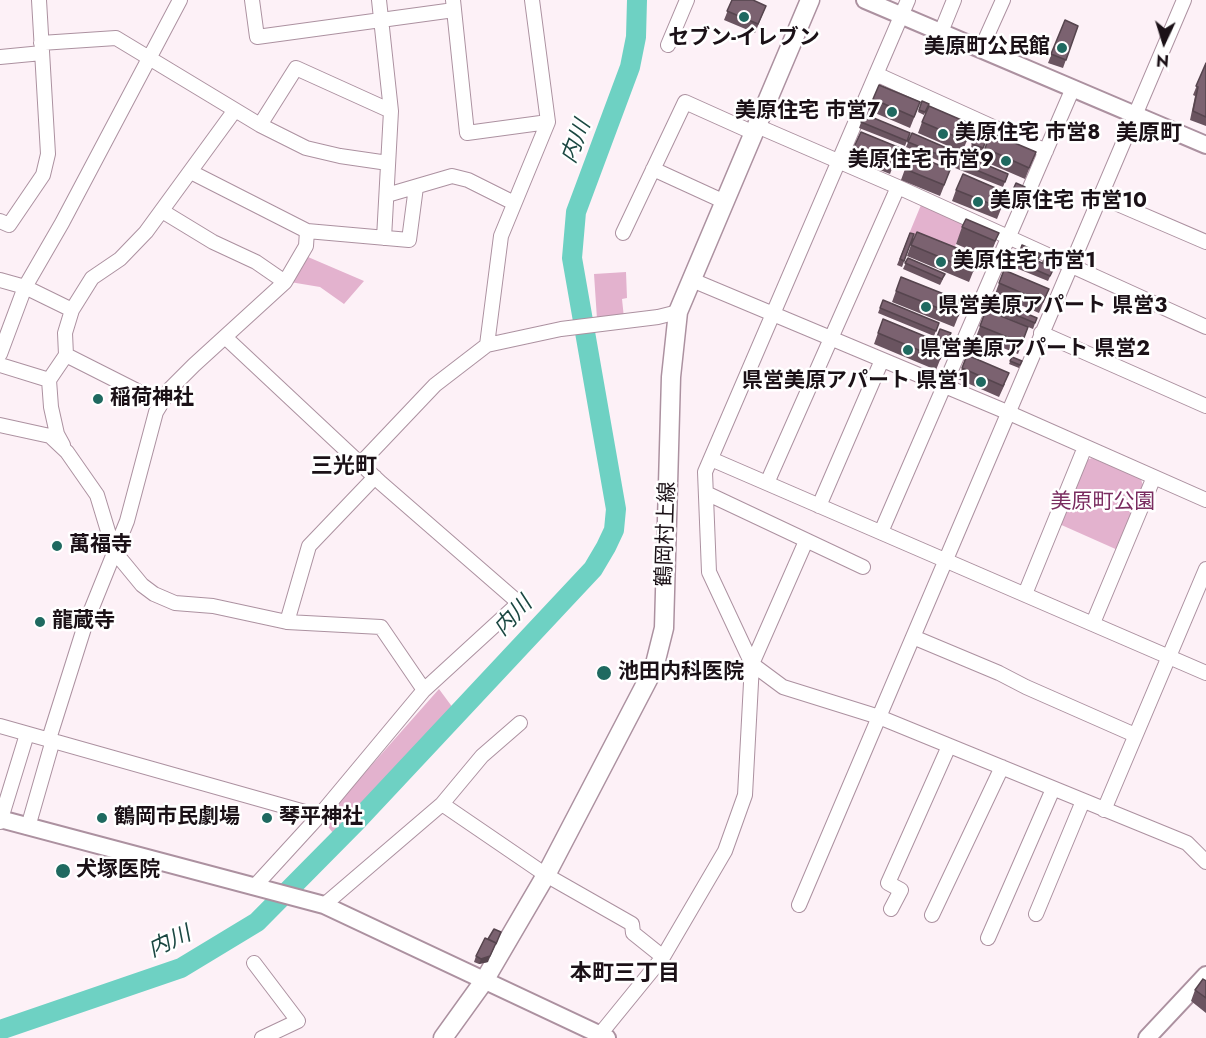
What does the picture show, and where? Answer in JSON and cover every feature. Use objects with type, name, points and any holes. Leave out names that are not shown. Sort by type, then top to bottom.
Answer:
[{"type":"main road","name":"鶴岡村上線","points":[[443,1038],[484,981],[546,875],[654,668],[664,628],[671,377],[678,312],[810,0]]},
{"type":"street","points":[[0,221],[9,225],[43,175],[48,154],[39,0]]},
{"type":"street","points":[[0,354],[25,287],[62,223],[180,0]]},
{"type":"street","points":[[252,0],[257,37],[381,20],[453,5],[467,133],[548,122]]},
{"type":"street","points":[[379,0],[391,111],[384,238]]},
{"type":"street","points":[[487,345],[501,236],[548,122],[532,0]]},
{"type":"street","points":[[668,45],[687,0]]},
{"type":"street","points":[[865,0],[905,8],[941,32],[1206,145]]},
{"type":"street","points":[[941,32],[954,0]]},
{"type":"street","points":[[981,49],[1002,0]]},
{"type":"street","points":[[799,905],[1184,0]]},
{"type":"street","points":[[905,8],[705,472],[709,572],[752,664],[783,687],[879,717],[1188,843],[1206,862]]},
{"type":"street","points":[[0,57],[42,48],[116,38],[260,125],[306,148],[388,163]]},
{"type":"street","points":[[260,125],[296,68],[391,111]]},
{"type":"street","points":[[876,74],[1046,151]]},
{"type":"street","points":[[881,532],[1073,88]]},
{"type":"street","points":[[623,233],[685,102],[898,187],[1206,327]]},
{"type":"street","points":[[235,110],[146,232],[120,260],[92,278],[72,310],[65,333],[66,356],[49,380],[51,407],[57,434],[97,495],[114,551],[142,585],[154,594],[175,603],[213,606],[287,622],[381,627],[424,690]]},
{"type":"street","points":[[653,169],[725,202]]},
{"type":"street","points":[[191,172],[307,231],[409,240],[416,187]]},
{"type":"street","points":[[387,195],[452,176],[468,180],[514,203]]},
{"type":"street","points":[[767,483],[898,187]]},
{"type":"street","points":[[1099,196],[1206,242]]},
{"type":"street","points":[[162,211],[213,242],[256,262],[285,282]]},
{"type":"street","points":[[28,827],[85,625],[127,521],[156,412],[170,389],[285,282],[306,246],[307,231]]},
{"type":"street","points":[[0,280],[25,287],[72,310]]},
{"type":"street","points":[[692,280],[1007,412],[1206,500]]},
{"type":"street","points":[[360,464],[435,385],[487,345],[561,329],[678,312]]},
{"type":"street","points":[[1041,333],[1206,406]]},
{"type":"street","points":[[225,337],[360,464],[519,603],[424,690],[319,816],[254,887]]},
{"type":"street","points":[[66,356],[161,403]]},
{"type":"street","points":[[819,506],[882,360]]},
{"type":"street","points":[[0,365],[49,380]]},
{"type":"street","points":[[0,425],[50,436],[67,452]]},
{"type":"street","points":[[1025,594],[1085,447]]},
{"type":"street","points":[[711,459],[1206,673]]},
{"type":"street","points":[[287,622],[309,546],[375,477]]},
{"type":"street","points":[[1093,623],[1154,477]]},
{"type":"street","points":[[706,494],[863,567]]},
{"type":"street","points":[[27,734],[0,820],[324,905],[601,1037],[663,957],[725,851],[745,795],[752,664],[806,541]]},
{"type":"street","points":[[1104,810],[1206,569]]},
{"type":"street","points":[[913,637],[1136,735]]},
{"type":"street","points":[[324,905],[442,804],[482,756],[520,723]]},
{"type":"street","points":[[0,726],[319,816]]},
{"type":"street","points":[[891,909],[901,890],[888,883],[949,746]]},
{"type":"street","points":[[933,915],[1002,767]]},
{"type":"street","points":[[988,938],[1053,789]]},
{"type":"street","points":[[1036,914],[1083,801]]},
{"type":"street","points":[[442,804],[546,875],[632,924],[633,933],[663,957]]},
{"type":"street","points":[[255,963],[297,1021],[262,1038]]},
{"type":"street","points":[[1147,1038],[1206,975]]},
{"type":"green space","points":[[921,205],[965,223],[952,253],[909,234]]},
{"type":"green space","points":[[308,257],[364,281],[344,304],[320,287],[290,282]]},
{"type":"green space","points":[[626,272],[627,298],[622,299],[624,318],[597,319],[594,274]]},
{"type":"green space","name":"美原町公園","points":[[1092,458],[1141,479],[1145,492],[1120,551],[1057,523],[1081,462]]},
{"type":"green space","points":[[439,689],[453,708],[336,837],[323,820]]},
{"type":"building","points":[[732,0],[753,0],[766,6],[758,24],[727,11]]},
{"type":"building","name":"美原町公民館","points":[[1065,20],[1078,26],[1066,60],[1051,54]]},
{"type":"building","points":[[1206,63],[1206,117],[1193,111],[1198,87],[1196,86]]},
{"type":"building","points":[[879,85],[920,102],[914,117],[873,99]]},
{"type":"building","points":[[922,101],[929,104],[925,112],[919,110]]},
{"type":"building","points":[[929,106],[973,125],[966,141],[922,122]]},
{"type":"building","points":[[864,114],[910,133],[907,141],[861,122]]},
{"type":"building","points":[[979,127],[990,131],[983,148],[972,144]]},
{"type":"building","points":[[861,132],[900,148],[894,163],[854,147]]},
{"type":"building","points":[[912,133],[958,153],[954,161],[908,142]]},
{"type":"building","points":[[991,133],[1036,152],[1029,168],[985,148]]},
{"type":"building","points":[[911,153],[950,170],[944,185],[905,169]]},
{"type":"building","points":[[960,154],[1008,174],[1005,182],[957,162]]},
{"type":"building","points":[[963,174],[1007,193],[1001,208],[956,190]]},
{"type":"building","points":[[1016,183],[1025,187],[1021,198],[1011,194]]},
{"type":"building","points":[[966,219],[999,233],[995,241],[962,227]]},
{"type":"building","points":[[917,232],[979,257],[973,271],[911,245]]},
{"type":"building","points":[[910,233],[914,234],[904,261],[900,259]]},
{"type":"building","points":[[1022,245],[1029,248],[1026,254],[1020,251]]},
{"type":"building","points":[[1034,251],[1041,254],[1038,259],[1032,256]]},
{"type":"building","points":[[1016,252],[1054,268],[1050,276],[1013,260]]},
{"type":"building","points":[[1046,256],[1052,259],[1050,265],[1043,262]]},
{"type":"building","points":[[908,258],[945,274],[942,279],[905,263]]},
{"type":"building","points":[[1004,270],[1049,289],[1043,302],[999,283]]},
{"type":"building","points":[[901,277],[964,302],[958,316],[896,291]]},
{"type":"building","points":[[883,300],[939,323],[936,331],[880,308]]},
{"type":"building","points":[[992,300],[1000,304],[997,310],[989,307]]},
{"type":"building","points":[[1001,303],[1037,318],[1035,323],[999,308]]},
{"type":"building","points":[[986,310],[1028,327],[1022,343],[980,326]]},
{"type":"building","points":[[883,319],[946,345],[940,359],[878,333]]},
{"type":"building","points":[[940,329],[951,333],[947,341],[937,337]]},
{"type":"building","points":[[967,355],[1009,373],[1003,386],[962,368]]},
{"type":"building","points":[[1012,357],[1022,361],[1020,365],[1010,361]]},
{"type":"building","points":[[494,929],[501,932],[496,944],[488,939]]},
{"type":"building","points":[[485,938],[496,943],[490,956],[481,959],[476,956]]},
{"type":"building","points":[[1203,979],[1206,981],[1206,998],[1195,990]]},
{"type":"waterway","name":"内川","points":[[0,1030],[181,968],[257,922],[356,822],[593,569],[614,530],[616,509],[572,258],[576,212],[630,67],[636,37],[637,0]]},
{"type":"place","name":"セブン-イレブン","points":[[744,17]]},
{"type":"place","name":"美原町公民館","points":[[1062,48]]},
{"type":"place","name":"美原住宅 市営7","points":[[892,112]]},
{"type":"place","name":"美原住宅 市営8","points":[[943,134]]},
{"type":"place","name":"美原住宅 市営9","points":[[1006,161]]},
{"type":"place","name":"美原住宅 市営10","points":[[978,202]]},
{"type":"place","name":"美原住宅 市営1","points":[[941,262]]},
{"type":"place","name":"県営美原アパート 県営3","points":[[926,307]]},
{"type":"place","name":"県営美原アパート 県営2","points":[[908,350]]},
{"type":"place","name":"県営美原アパート 県営1","points":[[981,382]]},
{"type":"place","name":"稲荷神社","points":[[98,399]]},
{"type":"place","name":"萬福寺","points":[[57,546]]},
{"type":"place","name":"龍蔵寺","points":[[40,622]]},
{"type":"place","name":"池田内科医院","points":[[604,673]]},
{"type":"place","name":"鶴岡市民劇場","points":[[102,818]]},
{"type":"place","name":"琴平神社","points":[[267,818]]},
{"type":"place","name":"犬塚医院","points":[[63,871]]},
{"type":"district","name":"美原町","points":[[1149,135]]},
{"type":"district","name":"三光町","points":[[344,468]]},
{"type":"district","name":"本町三丁目","points":[[625,975]]}]
